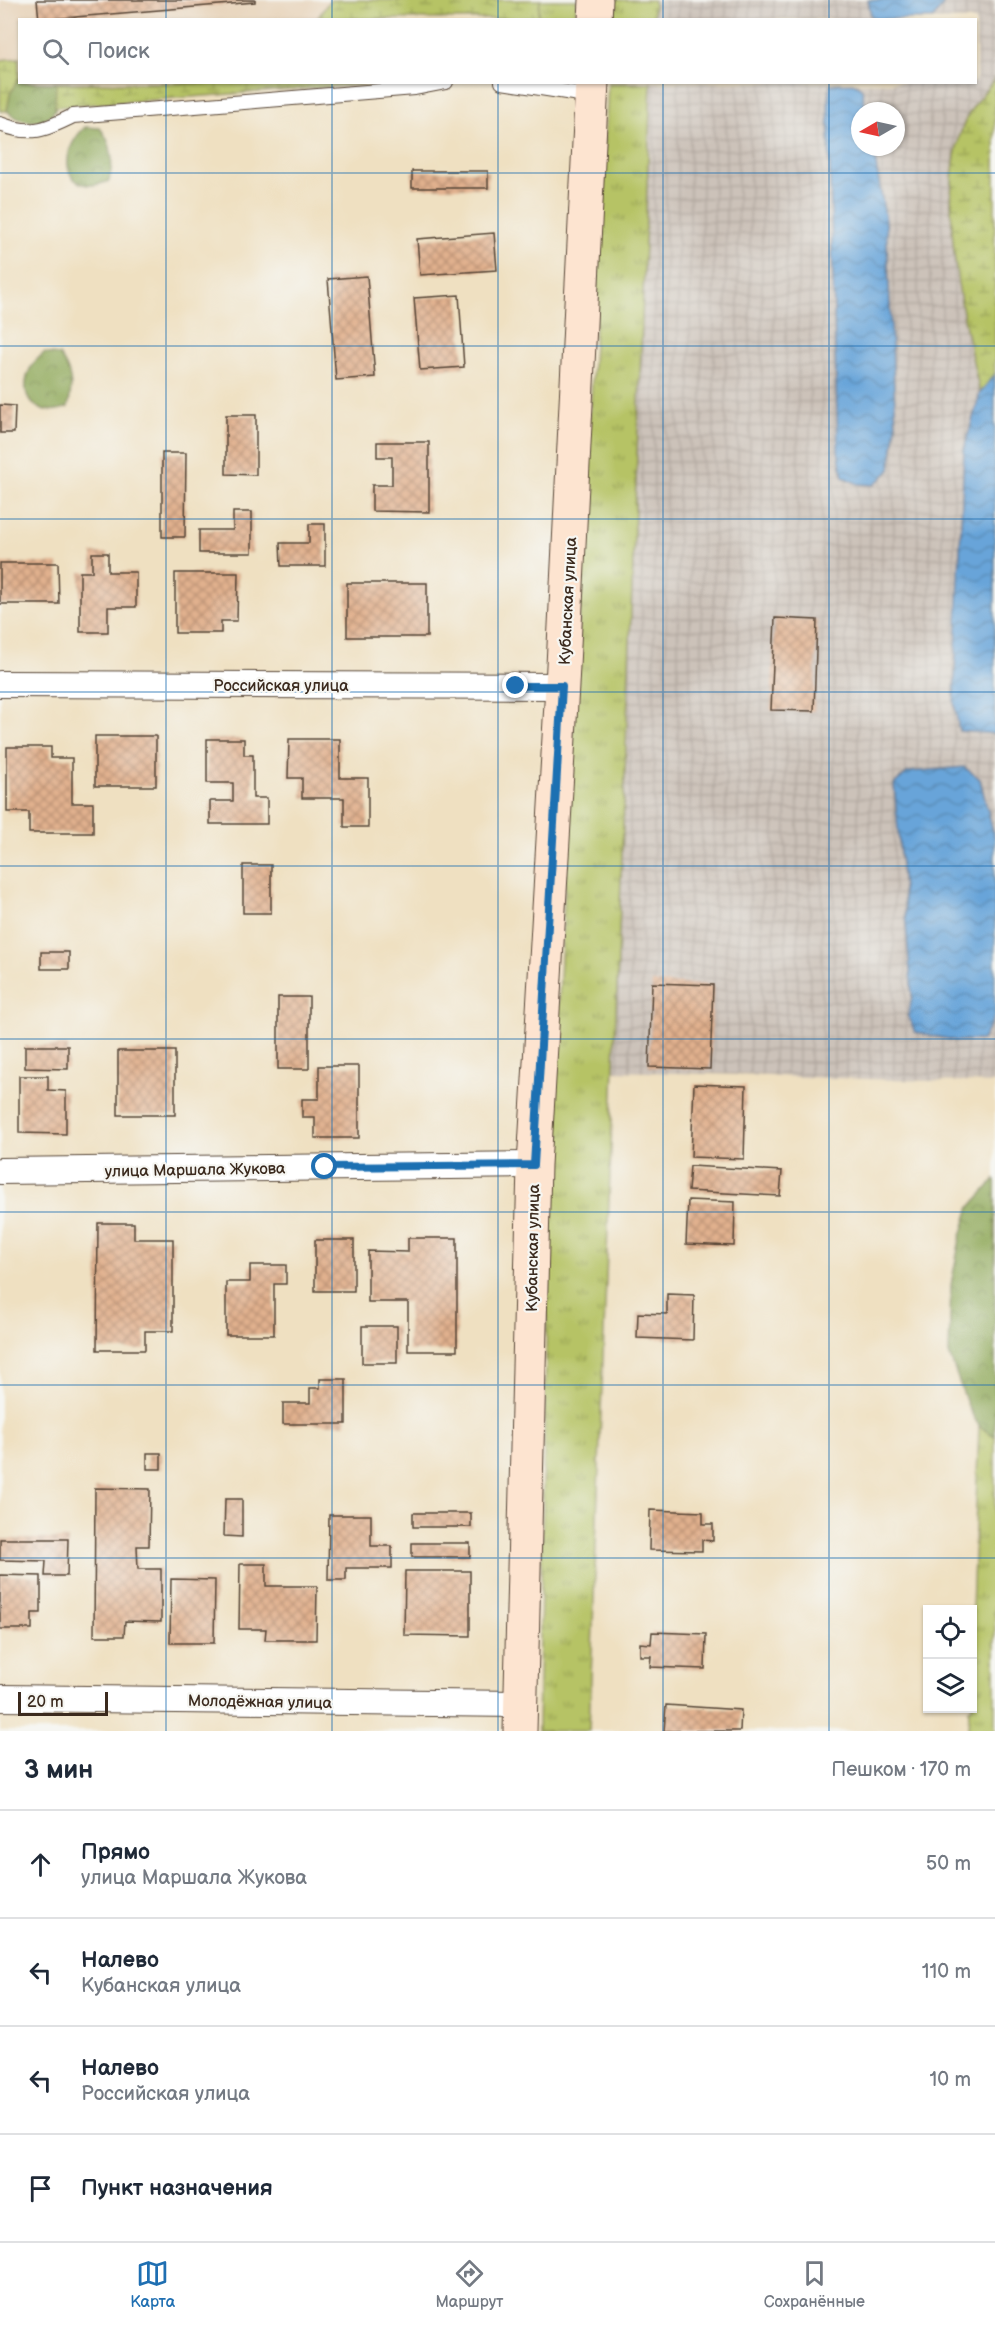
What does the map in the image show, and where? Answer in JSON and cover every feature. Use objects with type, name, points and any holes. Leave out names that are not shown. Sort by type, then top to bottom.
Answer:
[{"type":"street","points":[[595,18],[596,0]]},
{"type":"street","name":"Кубанская улица","points":[[520,1718],[534,1165],[562,686],[592,89]]},
{"type":"street","name":"Российская улица","points":[[0,684],[562,686]]},
{"type":"street","name":"улица Маршала Жукова","points":[[0,1171],[534,1165]]},
{"type":"street","name":"Молодёжная улица","points":[[0,1698],[520,1718]]},
{"type":"lane","points":[[0,124],[19,132],[43,130],[73,116],[415,88],[436,84]]},
{"type":"lane","points":[[528,84],[592,89]]},
{"type":"shaded area","points":[[0,0],[330,0],[318,18],[18,18],[18,58],[0,60]]},
{"type":"shaded area","points":[[654,0],[995,0],[995,77],[966,118],[952,168],[953,232],[966,332],[980,393],[964,449],[959,731],[995,734],[995,1083],[613,1071],[651,84],[977,84],[977,18],[653,18]]},
{"type":"green space","points":[[330,0],[540,0],[538,18],[318,18]]},
{"type":"green space","points":[[540,0],[577,0],[575,18],[538,18]]},
{"type":"green space","points":[[613,0],[654,0],[653,18],[612,18]]},
{"type":"green space","points":[[18,58],[18,79],[10,94],[7,111],[0,111],[0,60]]},
{"type":"green space","points":[[995,78],[995,374],[980,393],[959,292],[954,255],[951,218],[952,182],[956,149],[966,119]]},
{"type":"green space","points":[[18,79],[18,84],[56,84],[57,105],[53,113],[46,118],[27,121],[7,111],[10,94]]},
{"type":"green space","points":[[56,84],[370,84],[55,107]]},
{"type":"green space","points":[[608,84],[651,84],[589,1731],[538,1731],[550,1165]]},
{"type":"green space","points":[[85,127],[100,128],[108,140],[112,159],[109,181],[94,185],[82,184],[74,179],[69,171],[70,150]]},
{"type":"green space","points":[[44,353],[59,355],[67,367],[71,386],[68,407],[57,410],[39,408],[28,396],[27,378],[32,365]]},
{"type":"green space","points":[[995,1179],[995,1436],[979,1426],[969,1409],[949,1354],[951,1285],[960,1239],[970,1207]]},
{"type":"green space","points":[[979,1426],[995,1436],[995,1731],[968,1731],[969,1713],[977,1713],[977,1605],[972,1605]]},
{"type":"water","points":[[868,0],[943,0],[943,5],[934,18],[875,18],[871,16]]},
{"type":"water","points":[[830,84],[856,84],[862,89],[864,102],[851,102],[851,156],[875,156],[886,222],[896,426],[890,470],[874,485],[858,484],[843,477],[838,451],[828,105]]},
{"type":"water","points":[[995,374],[995,734],[959,731],[954,701],[964,449],[980,393]]},
{"type":"water","points":[[964,767],[980,779],[995,839],[995,1016],[982,1040],[957,1041],[915,1032],[908,1016],[912,996],[894,784],[908,772]]},
{"type":"building","points":[[37,0],[255,0],[255,2],[63,18],[39,18]]},
{"type":"building","points":[[412,171],[488,171],[488,188],[412,188]]},
{"type":"building","points":[[494,233],[497,270],[420,275],[417,239]]},
{"type":"building","points":[[367,276],[375,377],[336,380],[328,279]]},
{"type":"building","points":[[459,295],[464,367],[420,370],[414,298]]},
{"type":"building","points":[[0,405],[15,406],[14,433],[0,433]]},
{"type":"building","points":[[226,415],[256,415],[256,475],[226,474]]},
{"type":"building","points":[[377,442],[429,442],[429,512],[372,511],[372,485],[392,485],[392,457],[377,457]]},
{"type":"building","points":[[162,453],[186,453],[185,537],[162,537]]},
{"type":"building","points":[[233,512],[252,512],[252,553],[199,553],[199,530],[233,530]]},
{"type":"building","points":[[309,524],[325,524],[325,566],[281,566],[280,543],[309,543]]},
{"type":"building","points":[[92,553],[108,553],[108,572],[136,572],[136,607],[108,607],[108,632],[80,632],[80,572],[92,572]]},
{"type":"building","points":[[0,563],[58,563],[59,604],[0,604]]},
{"type":"building","points":[[175,573],[238,573],[237,621],[221,621],[221,633],[175,633]]},
{"type":"building","points":[[347,583],[427,583],[427,637],[347,637]]},
{"type":"building","points":[[775,618],[817,620],[814,711],[771,710]]},
{"type":"building","points":[[95,736],[156,736],[156,786],[95,786]]},
{"type":"building","points":[[207,739],[244,739],[244,755],[253,755],[253,798],[267,798],[267,824],[210,824],[210,801],[233,801],[233,783],[207,783]]},
{"type":"building","points":[[289,739],[340,739],[340,778],[368,778],[368,827],[344,827],[344,798],[302,798],[302,778],[288,778]]},
{"type":"building","points":[[7,747],[51,747],[51,758],[72,758],[72,803],[93,803],[93,833],[29,833],[29,812],[7,812]]},
{"type":"building","points":[[243,865],[271,865],[271,913],[243,913]]},
{"type":"building","points":[[41,952],[69,952],[69,969],[41,969]]},
{"type":"building","points":[[652,983],[713,985],[710,1069],[649,1067]]},
{"type":"building","points":[[278,997],[309,997],[309,1069],[278,1069]]},
{"type":"building","points":[[25,1046],[68,1046],[68,1069],[25,1068]]},
{"type":"building","points":[[118,1051],[175,1051],[175,1115],[118,1115]]},
{"type":"building","points":[[319,1066],[359,1066],[359,1138],[315,1138],[315,1117],[302,1117],[302,1099],[319,1099]]},
{"type":"building","points":[[19,1076],[48,1076],[48,1090],[66,1091],[66,1134],[19,1133]]},
{"type":"building","points":[[694,1084],[746,1086],[744,1159],[691,1157]]},
{"type":"building","points":[[690,1166],[782,1171],[780,1196],[688,1191]]},
{"type":"building","points":[[688,1200],[735,1202],[734,1246],[686,1244]]},
{"type":"building","points":[[98,1223],[134,1223],[134,1239],[173,1239],[173,1331],[145,1331],[145,1350],[97,1350]]},
{"type":"building","points":[[408,1238],[457,1238],[457,1351],[408,1351],[408,1302],[368,1302],[368,1251],[408,1252]]},
{"type":"building","points":[[315,1240],[354,1240],[354,1291],[315,1291]]},
{"type":"building","points":[[250,1265],[286,1265],[286,1284],[274,1284],[274,1335],[226,1335],[226,1282],[250,1282]]},
{"type":"building","points":[[667,1294],[694,1295],[693,1340],[637,1338],[638,1313],[667,1314]]},
{"type":"building","points":[[362,1326],[397,1326],[397,1363],[362,1363]]},
{"type":"building","points":[[320,1379],[346,1379],[346,1424],[283,1424],[283,1403],[310,1403],[310,1388],[320,1388]]},
{"type":"building","points":[[147,1453],[161,1453],[161,1469],[147,1469]]},
{"type":"building","points":[[95,1488],[150,1489],[149,1546],[137,1546],[138,1569],[161,1569],[161,1622],[125,1621],[124,1636],[94,1636]]},
{"type":"building","points":[[225,1499],[242,1499],[242,1537],[224,1536]]},
{"type":"building","points":[[650,1510],[703,1512],[703,1524],[713,1524],[713,1541],[702,1540],[702,1551],[649,1550]]},
{"type":"building","points":[[413,1513],[471,1513],[471,1527],[413,1527]]},
{"type":"building","points":[[329,1515],[371,1515],[371,1546],[392,1546],[392,1568],[346,1568],[346,1580],[328,1580]]},
{"type":"building","points":[[0,1539],[68,1539],[67,1576],[45,1576],[46,1561],[0,1560]]},
{"type":"building","points":[[412,1543],[470,1543],[470,1557],[412,1557]]},
{"type":"building","points":[[240,1564],[266,1564],[266,1586],[317,1586],[316,1640],[265,1640],[266,1629],[239,1629]]},
{"type":"building","points":[[405,1571],[470,1571],[470,1636],[404,1635]]},
{"type":"building","points":[[0,1575],[41,1576],[41,1613],[32,1613],[32,1629],[0,1629]]},
{"type":"building","points":[[171,1579],[215,1580],[214,1643],[170,1643]]},
{"type":"building","points":[[652,1632],[706,1634],[705,1669],[650,1667],[651,1656],[640,1656],[640,1643],[651,1644]]},
{"type":"building","points":[[666,1705],[741,1710],[740,1731],[664,1731]]},
{"type":"route","points":[[325,1167],[534,1165],[562,686],[516,686]]}]
